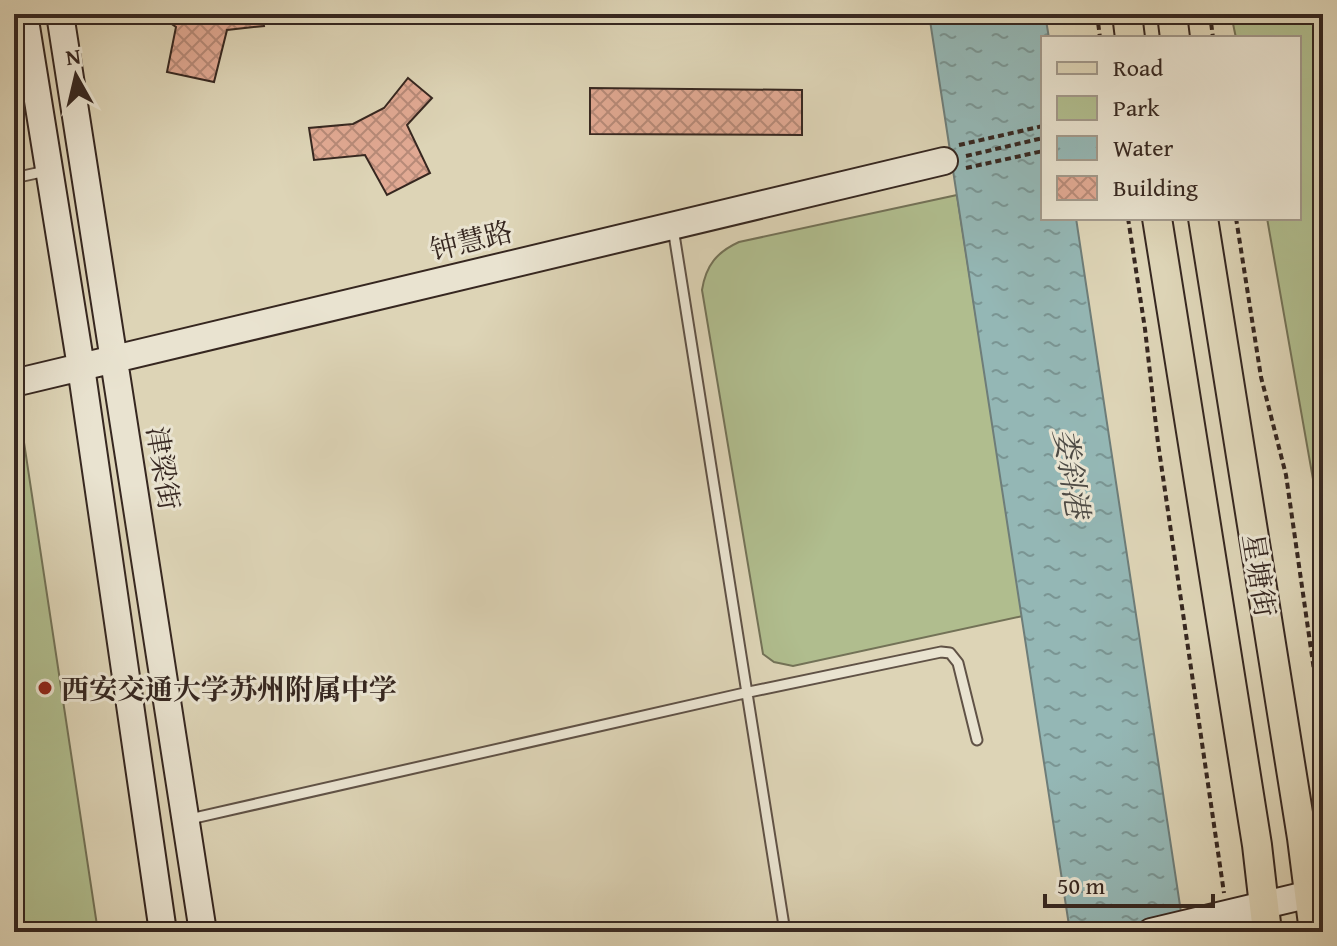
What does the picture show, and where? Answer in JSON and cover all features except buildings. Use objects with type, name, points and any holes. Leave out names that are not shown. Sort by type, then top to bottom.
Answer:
[{"type":"main road","points":[[24,14],[81,367],[163,932]]},
{"type":"main road","name":"津梁街","points":[[60,14],[203,932]]},
{"type":"main road","points":[[1127,14],[1130,36]]},
{"type":"main road","points":[[1172,14],[1175,36]]},
{"type":"main road","name":"钟慧路","points":[[14,383],[954,159]]},
{"type":"main road","name":"星塘街","points":[[1157,220],[1257,845],[1265,919]]},
{"type":"main road","name":"星塘街","points":[[1203,220],[1317,893],[1314,932]]},
{"type":"main road","points":[[1151,932],[1227,914],[1265,919],[1317,893]]},
{"type":"lane","points":[[14,178],[48,170]]},
{"type":"lane","points":[[673,224],[785,932]]},
{"type":"lane","points":[[187,820],[749,692],[941,652],[950,653],[958,663],[977,740]]},
{"type":"path","points":[[1097,14],[1100,36]]},
{"type":"path","points":[[1210,14],[1213,36]]},
{"type":"path","points":[[954,159],[1041,127]]},
{"type":"path","points":[[954,159],[1041,138]]},
{"type":"path","points":[[954,159],[1041,151]]},
{"type":"path","points":[[1128,220],[1227,914]]},
{"type":"path","points":[[1236,220],[1261,377],[1286,475],[1323,733]]},
{"type":"green space","points":[[1231,14],[1323,14],[1323,536],[1267,220],[1301,220],[1301,36],[1236,36]]},
{"type":"green space","points":[[957,195],[1023,616],[793,666],[774,662],[763,654],[702,290],[706,273],[724,250],[739,242]]},
{"type":"green space","name":"西安交通大学苏州附属中学","points":[[20,416],[98,932],[14,932],[14,417]]},
{"type":"water","name":"娄斜港","points":[[929,14],[1045,14],[1049,36],[1041,36],[1041,220],[1076,220],[1184,932],[1070,932]]},
{"type":"place","name":"西安交通大学苏州附属中学","points":[[45,688]]}]
